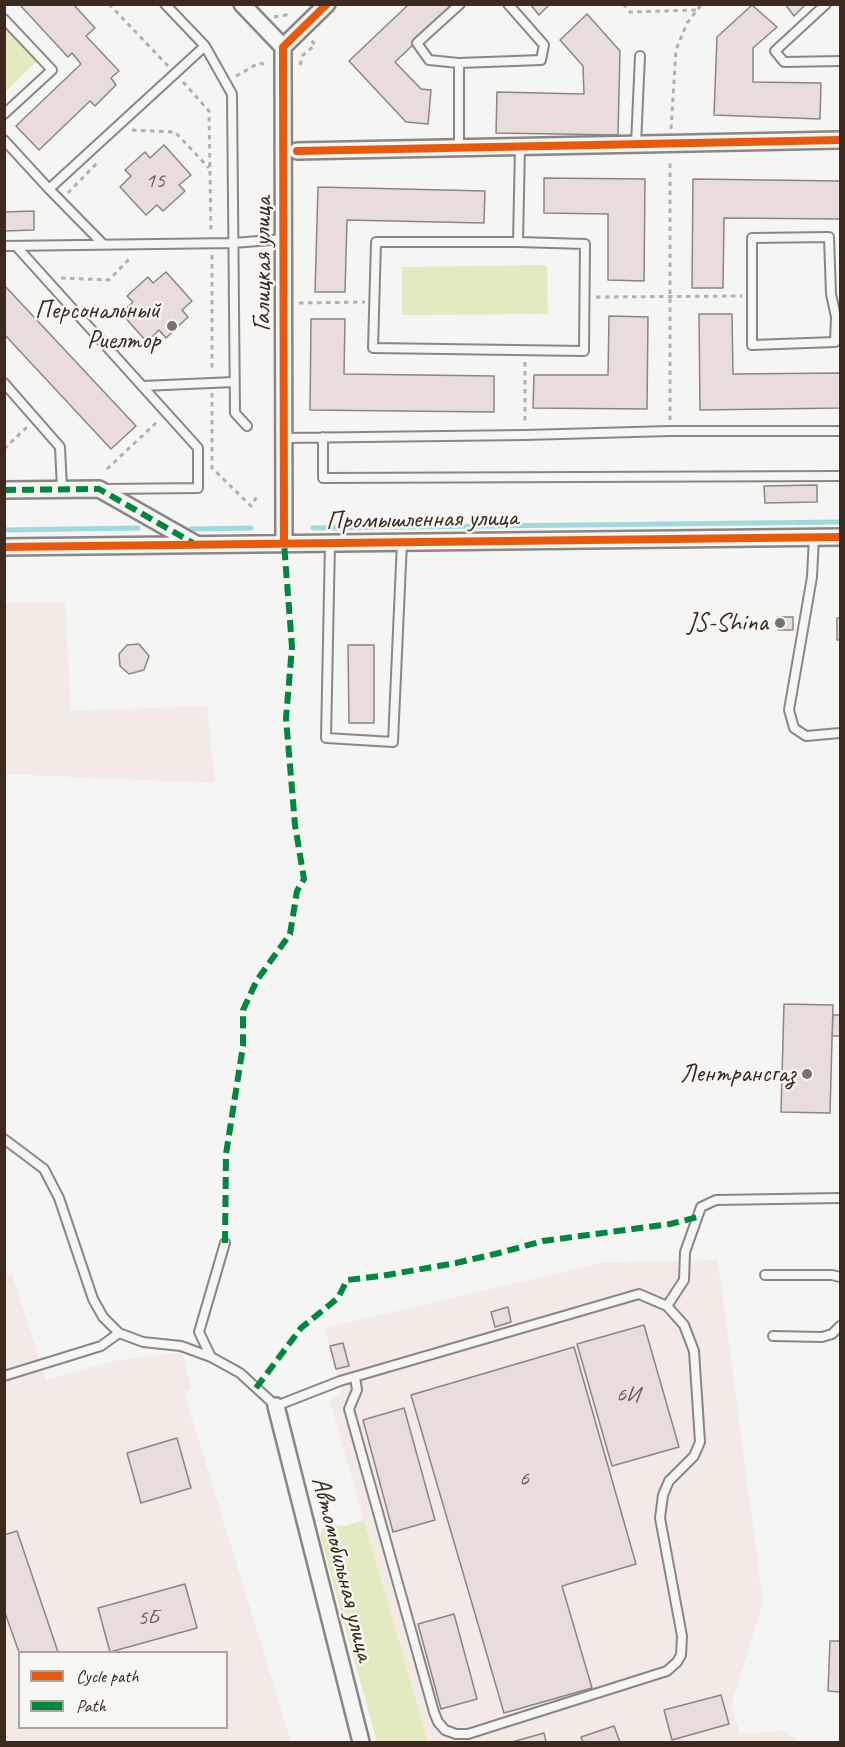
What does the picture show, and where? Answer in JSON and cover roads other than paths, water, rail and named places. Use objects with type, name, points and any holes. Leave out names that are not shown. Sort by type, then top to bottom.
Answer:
[{"type":"street","points":[[242,4],[283,47],[327,4]]},
{"type":"street","name":"Галицкая улица","points":[[283,47],[290,151],[284,239],[284,543]]},
{"type":"street","points":[[290,151],[840,140]]},
{"type":"street","points":[[4,490],[99,489],[196,544]]},
{"type":"street","name":"Промышленная улица","points":[[4,547],[840,537]]},
{"type":"street","name":"Автомобильная улица","points":[[276,1406],[361,1743]]},
{"type":"lane","points":[[165,4],[204,46],[232,94],[235,413],[247,426]]},
{"type":"lane","points":[[460,4],[417,43],[429,60],[459,63],[541,60],[544,45],[508,4]]},
{"type":"lane","points":[[826,4],[775,51],[784,62],[840,61]]},
{"type":"lane","points":[[4,19],[52,70],[4,114]]},
{"type":"lane","points":[[50,189],[204,46]]},
{"type":"lane","points":[[636,144],[640,56]]},
{"type":"lane","points":[[459,63],[459,148]]},
{"type":"lane","points":[[4,140],[102,243]]},
{"type":"lane","points":[[518,242],[520,146]]},
{"type":"lane","points":[[829,237],[831,294],[838,316],[835,342],[752,345],[752,238],[829,237]]},
{"type":"lane","points":[[4,246],[233,243],[284,239]]},
{"type":"lane","points":[[376,242],[518,242],[585,244],[584,351],[373,348],[376,242]]},
{"type":"lane","points":[[16,246],[198,448],[198,488],[99,489]]},
{"type":"lane","points":[[143,386],[234,382]]},
{"type":"lane","points":[[4,383],[60,447],[62,489]]},
{"type":"lane","points":[[284,438],[670,431],[840,431]]},
{"type":"lane","points":[[323,437],[323,478],[840,476]]},
{"type":"lane","points":[[814,537],[812,577],[789,710],[794,728],[806,736],[840,733]]},
{"type":"lane","points":[[330,543],[326,738],[393,742],[402,542]]},
{"type":"lane","points":[[4,1139],[44,1169],[59,1198],[93,1299],[103,1317],[119,1333],[143,1342],[182,1346],[211,1357],[240,1373],[276,1406],[355,1377],[639,1294],[667,1306],[684,1325],[694,1351],[700,1442],[694,1456],[669,1481],[663,1495],[660,1518],[682,1636],[681,1655],[677,1662],[667,1671],[468,1734],[456,1734],[445,1730],[438,1722],[434,1712],[349,1409],[357,1390],[355,1377]]},
{"type":"lane","points":[[667,1306],[684,1280],[685,1252],[701,1207],[716,1200],[840,1198]]},
{"type":"lane","points":[[211,1357],[199,1332],[225,1243]]},
{"type":"lane","points":[[765,1275],[840,1277]]},
{"type":"lane","points":[[773,1336],[822,1337],[832,1334],[840,1326]]},
{"type":"lane","points":[[4,1376],[101,1346],[119,1333]]},
{"type":"waterway","points":[[313,528],[840,522]]},
{"type":"waterway","points":[[4,530],[138,528]]},
{"type":"waterway","points":[[191,529],[251,528]]},
{"type":"place","name":"Персональный Риелтор","points":[[172,326]]},
{"type":"place","name":"JS-Shina","points":[[780,623]]},
{"type":"place","name":"Лентрансгаз","points":[[807,1074]]}]
